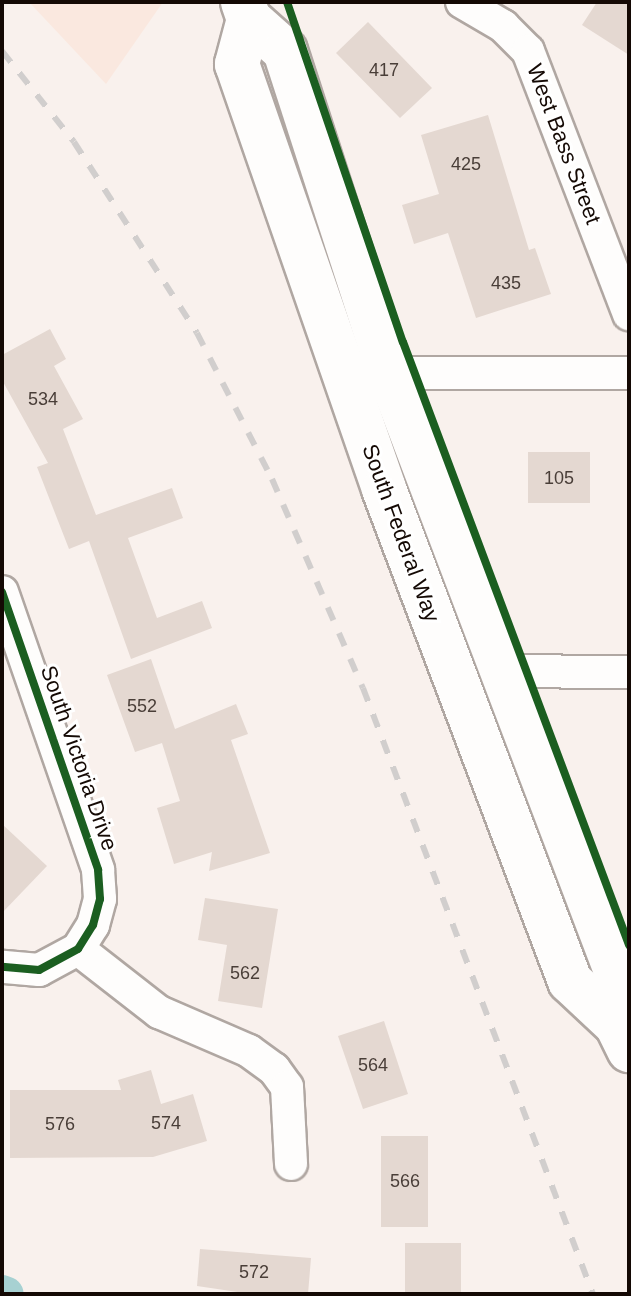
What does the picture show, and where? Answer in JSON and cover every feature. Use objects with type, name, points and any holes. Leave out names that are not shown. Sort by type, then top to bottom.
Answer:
[{"type":"main road","name":"South Federal Way","points":[[246,11],[285,51],[389,373],[616,971],[623,1038]]},
{"type":"main road","name":"South Federal Way","points":[[246,11],[237,64],[384,489],[570,981],[623,1038]]},
{"type":"street","name":"West Bass Street","points":[[462,2],[503,26],[528,51],[629,314]]},
{"type":"street","points":[[389,373],[629,373]]},
{"type":"street","name":"South Victoria Drive","points":[[2,592],[98,870],[100,899],[93,925],[78,949]]},
{"type":"street","points":[[503,671],[629,672]]},
{"type":"street","points":[[2,967],[39,970],[78,949],[159,1012],[249,1051],[274,1069],[287,1087],[291,1164]]},
{"type":"shaded area","points":[[29,2],[163,2],[106,84]]},
{"type":"building","points":[[597,2],[629,2],[629,55],[582,25]]},
{"type":"building","points":[[368,22],[432,88],[400,118],[336,53]]},
{"type":"building","points":[[488,115],[529,250],[535,248],[551,294],[476,318],[448,233],[414,244],[402,205],[439,194],[421,135]]},
{"type":"building","points":[[50,329],[66,359],[54,366],[83,419],[63,429],[96,515],[172,488],[183,518],[128,538],[157,618],[202,601],[212,628],[131,659],[89,541],[69,549],[37,467],[48,463],[2,380],[2,355]]},
{"type":"building","points":[[528,452],[590,452],[590,503],[528,503]]},
{"type":"building","points":[[151,659],[175,729],[236,704],[248,734],[231,740],[270,853],[209,871],[212,852],[174,864],[157,808],[180,801],[162,743],[135,752],[107,675]]},
{"type":"building","points":[[2,824],[47,866],[2,913]]},
{"type":"building","points":[[205,898],[278,909],[262,1008],[218,1001],[227,945],[198,940]]},
{"type":"building","points":[[384,1021],[408,1094],[363,1109],[338,1036]]},
{"type":"building","points":[[151,1070],[161,1104],[193,1094],[207,1141],[153,1157],[10,1158],[10,1090],[121,1090],[118,1080]]},
{"type":"building","points":[[381,1136],[428,1136],[428,1227],[381,1227]]},
{"type":"building","points":[[405,1243],[461,1243],[461,1294],[405,1294]]},
{"type":"building","points":[[200,1249],[311,1258],[308,1294],[251,1294],[197,1286]]},
{"type":"waterway","points":[[2,1292],[7,1294]]},
{"type":"railway","points":[[2,51],[74,142],[197,333],[272,479],[363,688],[593,1294]]},
{"type":"cycle path","points":[[287,2],[403,342],[629,945]]},
{"type":"cycle path","points":[[2,592],[98,870],[100,899],[93,925],[78,949],[39,970],[2,967]]}]
